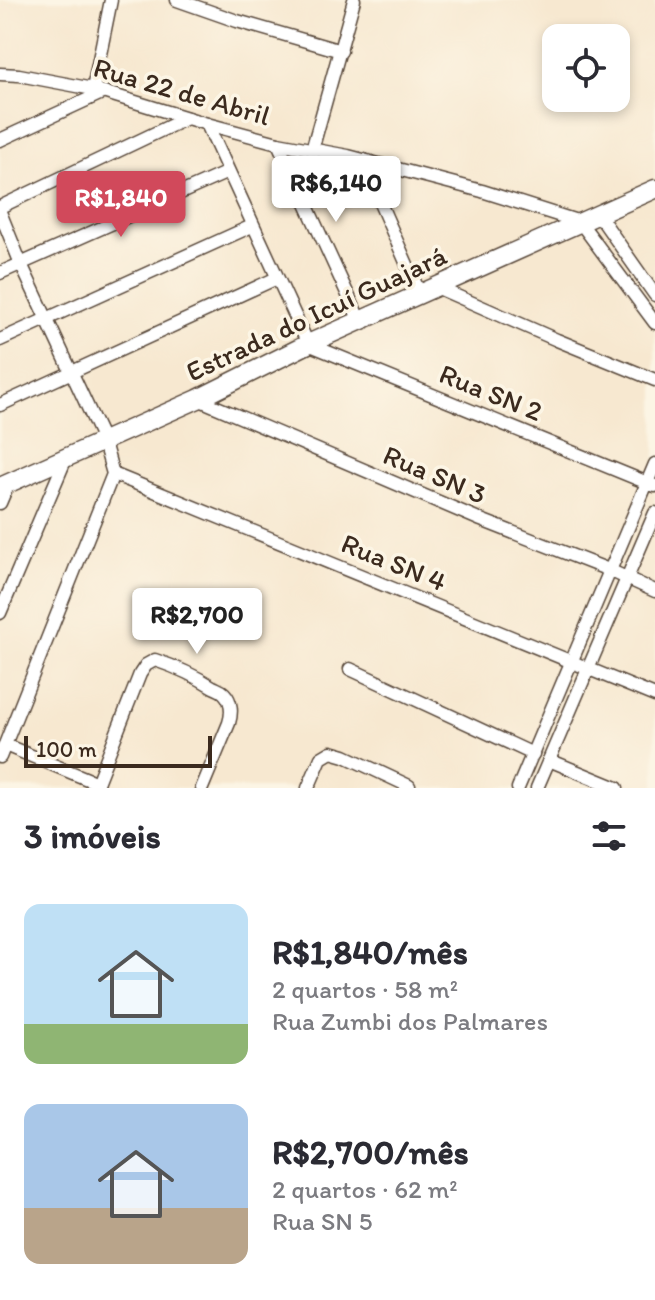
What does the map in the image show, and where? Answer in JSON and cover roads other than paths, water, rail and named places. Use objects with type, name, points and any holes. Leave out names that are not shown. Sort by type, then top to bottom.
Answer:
[{"type":"street","points":[[0,140],[98,90],[111,0]]},
{"type":"street","points":[[177,0],[341,51]]},
{"type":"street","points":[[312,150],[354,0]]},
{"type":"street","name":"Rua 22 de Abril","points":[[0,74],[98,90],[278,143],[361,160],[589,218]]},
{"type":"street","points":[[187,118],[0,210],[21,264],[104,442],[113,474],[2,751],[96,785],[140,674],[146,665],[155,660],[182,669],[225,694],[230,703],[231,715],[202,788]]},
{"type":"street","points":[[207,124],[308,344]]},
{"type":"street","points":[[278,143],[360,321]]},
{"type":"street","points":[[361,160],[428,290],[655,380]]},
{"type":"street","points":[[0,273],[228,172]]},
{"type":"street","name":"Estrada do Icuí Guajará","points":[[4,484],[104,442],[308,344],[655,189]]},
{"type":"street","points":[[589,218],[655,295]]},
{"type":"street","points":[[589,218],[655,323]]},
{"type":"street","points":[[0,340],[252,226]]},
{"type":"street","points":[[0,405],[277,278]]},
{"type":"street","name":"Rua SN 2","points":[[308,344],[651,484]]},
{"type":"street","name":"Rua SN 3","points":[[198,399],[655,591]]},
{"type":"street","points":[[0,613],[66,458]]},
{"type":"street","points":[[518,788],[609,570],[651,484],[655,464]]},
{"type":"street","name":"Rua SN 4","points":[[113,474],[655,696]]},
{"type":"street","points":[[0,503],[4,484]]},
{"type":"street","points":[[537,788],[655,513]]},
{"type":"street","points":[[350,669],[533,754]]},
{"type":"street","points":[[308,788],[321,758],[326,753],[336,752],[409,787]]},
{"type":"street","points":[[549,760],[617,788]]}]
